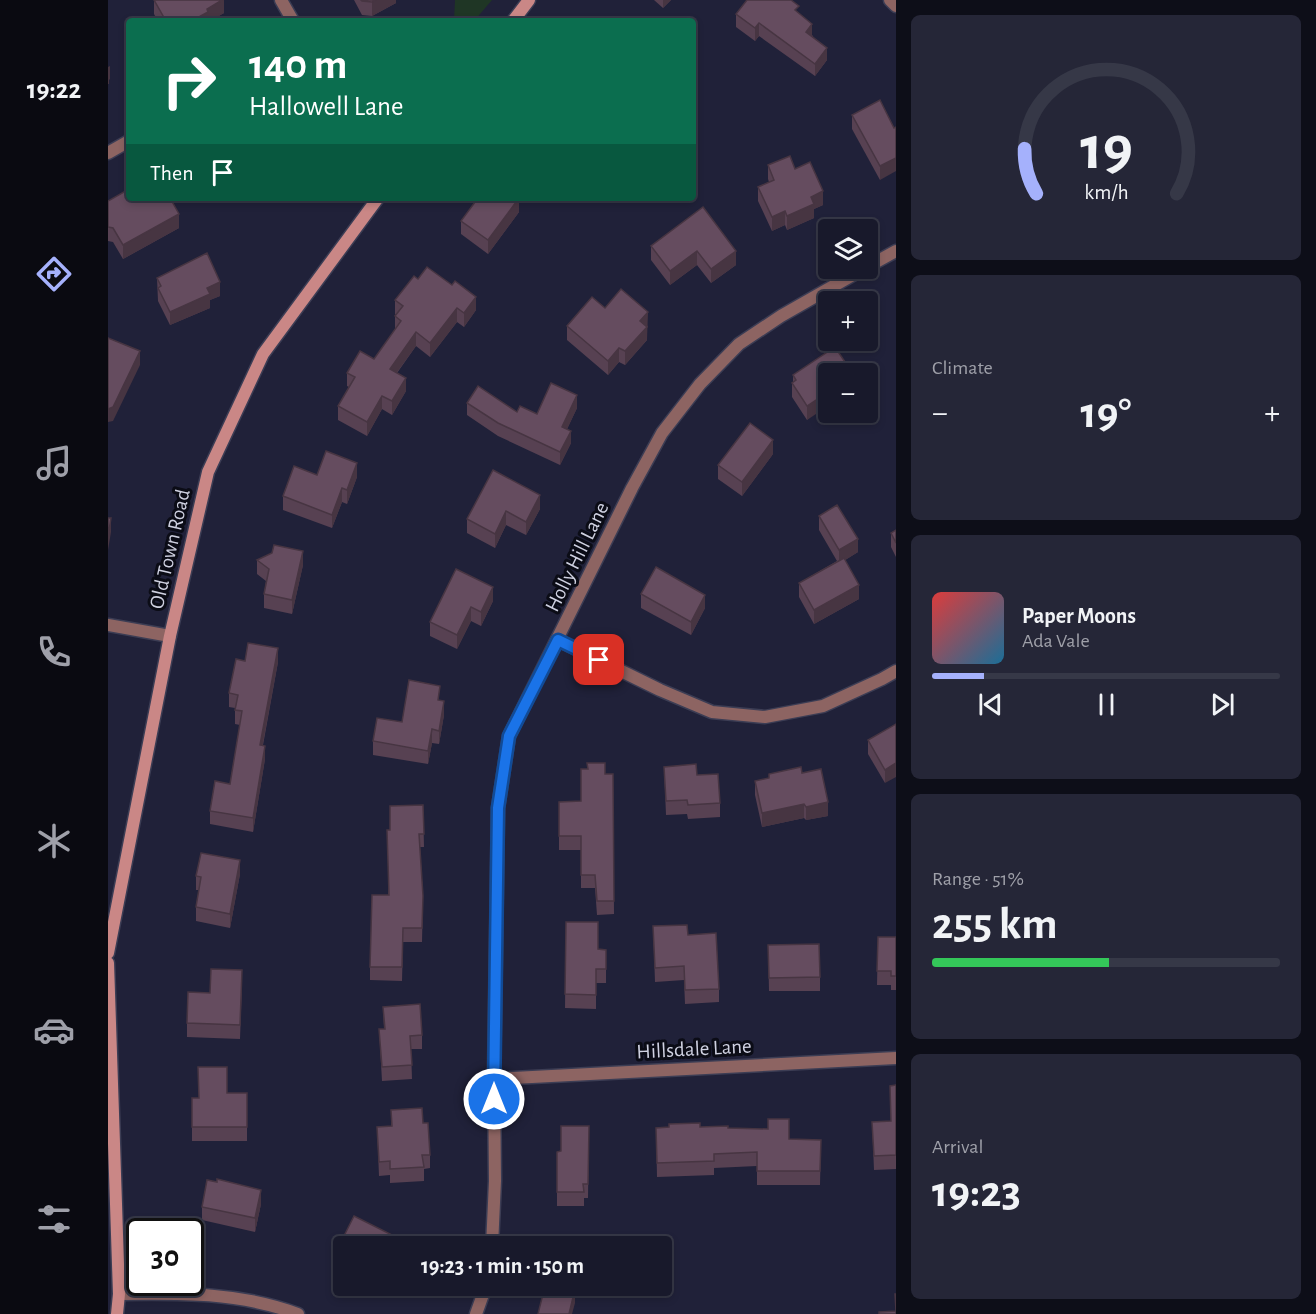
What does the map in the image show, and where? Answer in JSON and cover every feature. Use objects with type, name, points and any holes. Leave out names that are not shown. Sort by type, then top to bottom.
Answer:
[{"type":"main road","points":[[515,18],[529,0]]},
{"type":"main road","name":"Old Town Road","points":[[108,953],[170,636],[208,472],[263,354],[376,201]]},
{"type":"main road","points":[[108,963],[119,1294],[117,1314]]},
{"type":"street","points":[[281,0],[291,18]]},
{"type":"street","points":[[890,0],[896,6]]},
{"type":"street","points":[[108,153],[126,143]]},
{"type":"street","name":"Holly Hill Lane","points":[[878,261],[896,251]]},
{"type":"street","name":"Holly Hill Lane","points":[[492,1236],[495,1181],[494,1079],[498,808],[509,736],[632,488],[663,434],[700,384],[740,344],[781,316],[847,279]]},
{"type":"street","points":[[108,625],[170,636]]},
{"type":"street","points":[[558,640],[660,690],[712,712],[765,717],[823,706],[896,671]]},
{"type":"street","name":"Hillsdale Lane","points":[[494,1079],[896,1058]]},
{"type":"street","points":[[119,1294],[200,1293],[243,1298],[298,1314]]},
{"type":"street","points":[[476,1314],[482,1296]]},
{"type":"green space","points":[[455,0],[492,0],[477,18],[454,18]]},
{"type":"building","points":[[154,0],[222,0],[197,18],[164,18]]},
{"type":"building","points":[[747,0],[791,0],[799,6],[795,10],[812,24],[806,32],[827,48],[815,64],[759,23],[755,28],[736,14]]},
{"type":"building","points":[[880,100],[894,128],[896,127],[896,158],[880,166],[852,115]]},
{"type":"building","points":[[790,156],[795,169],[810,162],[823,191],[811,197],[814,204],[787,216],[785,211],[772,217],[758,187],[774,180],[768,165]]},
{"type":"building","points":[[126,191],[126,201],[172,201],[179,214],[123,245],[113,228],[108,227],[108,201]]},
{"type":"building","points":[[476,201],[517,201],[488,240],[461,221]]},
{"type":"building","points":[[703,207],[736,251],[711,269],[697,251],[670,271],[651,246]]},
{"type":"building","points":[[207,253],[220,282],[207,288],[210,294],[170,312],[158,288],[161,286],[157,278]]},
{"type":"building","points":[[427,267],[452,285],[455,281],[476,297],[464,313],[457,308],[430,343],[416,332],[390,369],[406,378],[392,401],[382,396],[367,422],[338,406],[355,377],[347,373],[360,351],[374,359],[401,321],[395,316],[403,306],[395,300],[414,276],[418,279]]},
{"type":"building","points":[[621,289],[648,312],[640,321],[647,327],[625,351],[619,348],[608,361],[567,326],[592,297],[605,308]]},
{"type":"building","points":[[108,338],[140,351],[113,407],[108,409]]},
{"type":"building","points":[[829,351],[838,351],[846,363],[818,363],[818,399],[807,406],[792,383],[796,380],[793,375]]},
{"type":"building","points":[[551,383],[577,395],[562,427],[571,431],[560,452],[498,423],[467,403],[478,386],[517,412],[520,406],[537,414]]},
{"type":"building","points":[[750,423],[773,440],[742,482],[718,465]]},
{"type":"building","points":[[326,451],[357,463],[347,490],[342,488],[332,515],[283,496],[294,466],[317,475]]},
{"type":"building","points":[[493,470],[540,495],[526,522],[506,511],[495,534],[467,519]]},
{"type":"building","points":[[837,505],[858,539],[839,550],[819,516]]},
{"type":"building","points":[[108,518],[111,518],[108,537]]},
{"type":"building","points":[[896,530],[896,543],[891,533]]},
{"type":"building","points":[[274,545],[303,551],[292,600],[264,594],[269,569],[257,560],[272,553]]},
{"type":"building","points":[[844,558],[859,585],[814,610],[799,583]]},
{"type":"building","points":[[656,567],[705,595],[691,622],[641,594]]},
{"type":"building","points":[[456,569],[493,587],[481,612],[471,607],[457,635],[430,622]]},
{"type":"building","points":[[248,643],[278,648],[260,745],[265,746],[253,818],[210,811],[215,781],[230,784],[242,711],[235,710],[238,695],[229,693],[236,659],[245,661]]},
{"type":"building","points":[[409,680],[440,686],[438,700],[444,701],[439,731],[432,729],[428,751],[373,741],[377,718],[402,722]]},
{"type":"building","points":[[896,724],[896,763],[885,770],[868,740]]},
{"type":"building","points":[[587,763],[605,763],[605,774],[613,774],[614,901],[597,901],[595,875],[581,875],[581,836],[559,836],[559,802],[581,801],[581,769],[588,769]]},
{"type":"building","points":[[696,764],[697,775],[718,774],[720,803],[688,805],[687,800],[666,801],[664,767]]},
{"type":"building","points":[[801,767],[802,773],[821,769],[828,802],[806,807],[804,804],[762,813],[755,781],[769,778],[769,774]]},
{"type":"building","points":[[423,805],[424,834],[419,834],[423,896],[422,928],[403,928],[402,967],[370,967],[372,895],[389,895],[387,830],[390,830],[390,806]]},
{"type":"building","points":[[201,853],[240,860],[230,914],[196,907],[201,877],[196,876]]},
{"type":"building","points":[[566,922],[598,922],[598,949],[606,950],[606,969],[596,969],[596,995],[565,994]]},
{"type":"building","points":[[687,925],[688,935],[716,933],[719,989],[685,990],[684,966],[655,968],[653,926]]},
{"type":"building","points":[[878,937],[896,937],[896,976],[891,976],[891,971],[877,971]]},
{"type":"building","points":[[819,944],[820,977],[769,978],[768,945]]},
{"type":"building","points":[[211,969],[242,970],[240,1025],[187,1023],[188,992],[210,993]]},
{"type":"building","points":[[420,1004],[422,1035],[410,1036],[412,1065],[382,1067],[379,1029],[385,1029],[383,1007]]},
{"type":"building","points":[[198,1067],[227,1067],[227,1093],[247,1093],[247,1127],[192,1127],[192,1098],[199,1098]]},
{"type":"building","points":[[896,1085],[896,1155],[874,1156],[872,1122],[891,1121],[890,1086]]},
{"type":"building","points":[[422,1108],[423,1123],[428,1123],[430,1155],[422,1155],[424,1167],[390,1169],[390,1161],[379,1162],[377,1127],[392,1126],[391,1110]]},
{"type":"building","points":[[768,1119],[789,1119],[789,1139],[821,1140],[820,1171],[757,1171],[757,1152],[714,1154],[714,1161],[657,1163],[656,1128],[669,1127],[669,1124],[700,1123],[700,1127],[728,1126],[728,1128],[768,1129]]},
{"type":"building","points":[[561,1126],[589,1126],[588,1184],[583,1184],[584,1192],[557,1192],[557,1152],[561,1151]]},
{"type":"building","points":[[217,1179],[261,1190],[255,1218],[202,1207],[207,1180],[217,1182]]},
{"type":"building","points":[[354,1216],[394,1236],[344,1236]]},
{"type":"building","points":[[542,1296],[573,1296],[569,1314],[538,1314]]},
{"type":"building","points":[[896,1311],[896,1314],[879,1314],[879,1312]]},
{"type":"route","points":[[494,1099],[498,808],[509,736],[558,640],[599,660]]}]
